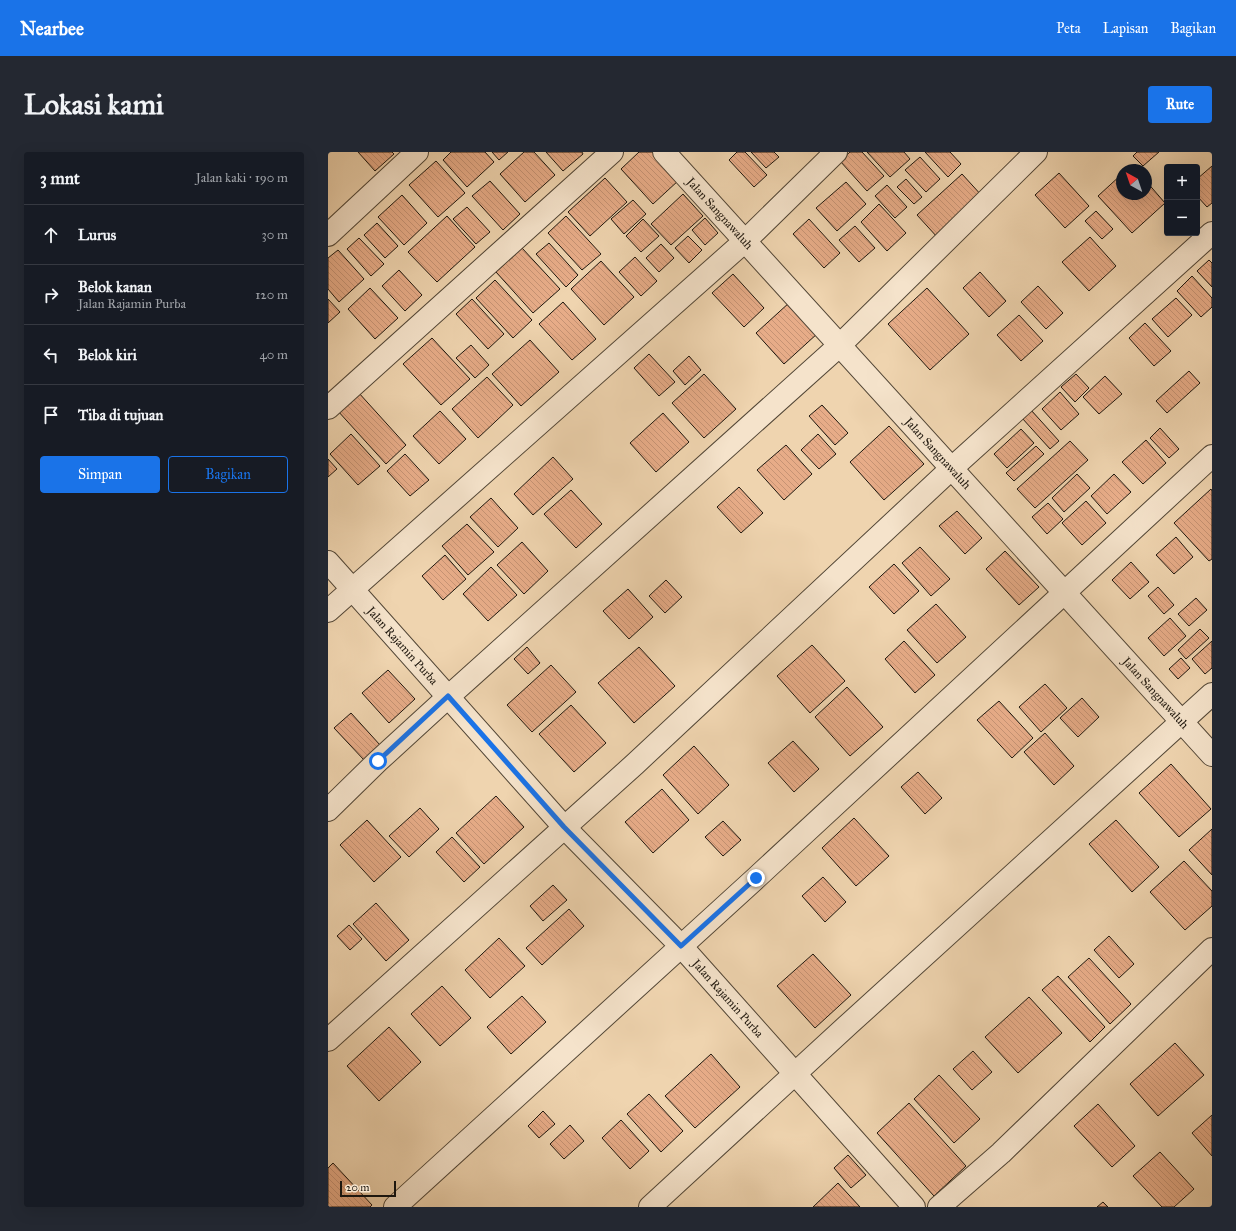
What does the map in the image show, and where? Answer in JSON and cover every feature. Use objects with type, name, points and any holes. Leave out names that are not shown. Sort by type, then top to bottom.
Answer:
[{"type":"street","points":[[328,235],[417,152]]},
{"type":"street","points":[[328,408],[612,152]]},
{"type":"street","name":"Jalan Sangnawaluh","points":[[664,152],[1212,755]]},
{"type":"street","points":[[328,611],[745,241],[836,152]]},
{"type":"street","points":[[328,810],[448,696],[840,345],[1036,152]]},
{"type":"street","points":[[328,1040],[641,758],[952,468],[1212,232]]},
{"type":"street","points":[[395,1207],[756,878],[1212,456]]},
{"type":"street","name":"Jalan Rajamin Purba","points":[[328,562],[564,827],[681,946],[796,1073],[914,1207]]},
{"type":"street","points":[[650,1207],[1212,694]]},
{"type":"street","points":[[940,1207],[1001,1153],[1212,949]]},
{"type":"building","points":[[358,152],[392,152],[394,154],[375,171]]},
{"type":"building","points":[[451,152],[485,152],[494,162],[467,187],[443,160]]},
{"type":"building","points":[[492,152],[508,152],[499,160]]},
{"type":"building","points":[[524,152],[534,152],[555,175],[525,202],[500,174]]},
{"type":"building","points":[[546,152],[582,152],[583,154],[563,171]]},
{"type":"building","points":[[639,152],[654,152],[679,180],[653,204],[621,169]]},
{"type":"building","points":[[737,152],[745,152],[767,175],[754,187],[729,160]]},
{"type":"building","points":[[751,152],[774,152],[779,157],[766,168]]},
{"type":"building","points":[[850,152],[862,152],[884,176],[867,191],[840,161]]},
{"type":"building","points":[[867,152],[904,152],[910,159],[890,177]]},
{"type":"building","points":[[925,152],[950,152],[961,164],[948,177]]},
{"type":"building","points":[[1137,152],[1159,152],[1145,164],[1141,164],[1133,156]]},
{"type":"building","points":[[920,157],[940,179],[926,192],[905,170]]},
{"type":"building","points":[[436,161],[465,193],[438,217],[409,185]]},
{"type":"building","points":[[1212,166],[1212,203],[1207,207],[1200,199],[1200,176]]},
{"type":"building","points":[[1059,173],[1089,206],[1065,228],[1035,195]]},
{"type":"building","points":[[962,174],[983,197],[938,238],[917,215]]},
{"type":"building","points":[[605,178],[627,202],[590,236],[568,212]]},
{"type":"building","points":[[906,179],[922,197],[914,204],[897,187]]},
{"type":"building","points":[[1116,180],[1116,200],[1152,200],[1152,188],[1164,202],[1164,204],[1132,233],[1098,196]]},
{"type":"building","points":[[490,181],[520,214],[503,230],[472,196]]},
{"type":"building","points":[[846,182],[866,204],[837,231],[816,208]]},
{"type":"building","points":[[887,185],[907,207],[895,218],[875,196]]},
{"type":"building","points":[[683,194],[703,216],[671,245],[651,224]]},
{"type":"building","points":[[402,195],[427,223],[404,245],[378,217]]},
{"type":"building","points":[[633,200],[646,214],[624,234],[611,219]]},
{"type":"building","points":[[879,204],[906,233],[887,251],[861,222]]},
{"type":"building","points":[[467,207],[490,232],[476,244],[453,219]]},
{"type":"building","points":[[1096,211],[1113,229],[1102,239],[1085,221]]},
{"type":"building","points":[[447,216],[475,247],[437,282],[408,252]]},
{"type":"building","points":[[566,216],[601,254],[582,270],[548,233]]},
{"type":"building","points":[[705,218],[718,233],[705,245],[692,230]]},
{"type":"building","points":[[643,219],[659,236],[641,252],[626,236]]},
{"type":"building","points":[[809,219],[840,253],[824,268],[793,234]]},
{"type":"building","points":[[377,223],[398,246],[385,258],[364,235]]},
{"type":"building","points":[[855,226],[875,248],[859,262],[839,240]]},
{"type":"building","points":[[688,236],[702,250],[689,263],[675,248]]},
{"type":"building","points":[[1090,237],[1116,266],[1089,291],[1062,262]]},
{"type":"building","points":[[359,238],[384,264],[371,276],[347,249]]},
{"type":"building","points":[[549,243],[578,275],[566,287],[536,254]]},
{"type":"building","points":[[661,244],[674,258],[659,272],[646,258]]},
{"type":"building","points":[[522,248],[560,289],[533,313],[496,272]]},
{"type":"building","points":[[338,250],[364,279],[339,302],[328,289],[328,258]]},
{"type":"building","points":[[635,257],[657,281],[641,296],[619,272]]},
{"type":"building","points":[[1209,260],[1212,263],[1212,287],[1197,271]]},
{"type":"building","points":[[601,261],[634,297],[604,325],[571,289]]},
{"type":"building","points":[[399,270],[422,295],[405,311],[382,286]]},
{"type":"building","points":[[980,272],[1006,301],[989,317],[963,288]]},
{"type":"building","points":[[733,274],[764,308],[744,327],[712,293]]},
{"type":"building","points":[[1192,276],[1212,298],[1212,307],[1201,317],[1177,291]]},
{"type":"building","points":[[495,280],[532,320],[513,338],[476,298]]},
{"type":"building","points":[[1038,286],[1063,313],[1046,329],[1021,302]]},
{"type":"building","points":[[370,288],[398,318],[375,339],[348,309]]},
{"type":"building","points":[[927,288],[969,334],[930,370],[888,324]]},
{"type":"building","points":[[1176,298],[1192,315],[1168,337],[1152,319]]},
{"type":"building","points":[[328,299],[340,312],[328,323]]},
{"type":"building","points":[[472,299],[504,334],[488,349],[456,314]]},
{"type":"building","points":[[563,302],[596,339],[572,360],[539,324]]},
{"type":"building","points":[[790,302],[818,333],[784,364],[756,333]]},
{"type":"building","points":[[1019,315],[1043,341],[1021,361],[997,335]]},
{"type":"building","points":[[1145,323],[1171,351],[1154,366],[1129,338]]},
{"type":"building","points":[[432,338],[470,379],[441,405],[403,364]]},
{"type":"building","points":[[530,340],[559,372],[521,406],[492,374]]},
{"type":"building","points":[[471,345],[489,365],[475,378],[456,358]]},
{"type":"building","points":[[649,354],[675,382],[659,396],[634,368]]},
{"type":"building","points":[[689,356],[701,370],[685,385],[673,371]]},
{"type":"building","points":[[1189,371],[1200,383],[1167,413],[1156,401]]},
{"type":"building","points":[[704,374],[736,409],[704,438],[672,403]]},
{"type":"building","points":[[1076,374],[1089,388],[1075,402],[1061,387]]},
{"type":"building","points":[[1105,376],[1122,394],[1099,414],[1083,397]]},
{"type":"building","points":[[487,377],[513,405],[478,438],[452,409]]},
{"type":"building","points":[[358,392],[406,445],[386,464],[337,410]]},
{"type":"building","points":[[1060,392],[1079,414],[1061,430],[1042,409]]},
{"type":"building","points":[[822,405],[848,433],[835,445],[809,416]]},
{"type":"building","points":[[1031,410],[1059,441],[1050,449],[1022,418]]},
{"type":"building","points":[[440,411],[466,439],[439,464],[413,436]]},
{"type":"building","points":[[663,413],[689,442],[656,472],[630,443]]},
{"type":"building","points":[[889,426],[924,464],[884,500],[850,462]]},
{"type":"building","points":[[1160,428],[1179,449],[1169,458],[1150,438]]},
{"type":"building","points":[[1021,429],[1034,443],[1007,468],[994,454]]},
{"type":"building","points":[[351,434],[380,466],[358,485],[330,454]]},
{"type":"building","points":[[818,434],[836,454],[819,469],[801,450]]},
{"type":"building","points":[[1146,440],[1166,463],[1143,484],[1122,462]]},
{"type":"building","points":[[1070,441],[1088,460],[1035,508],[1017,489]]},
{"type":"building","points":[[786,445],[812,474],[784,500],[757,470]]},
{"type":"building","points":[[1036,446],[1044,454],[1014,481],[1006,473]]},
{"type":"building","points":[[405,454],[429,480],[410,496],[387,471]]},
{"type":"building","points":[[553,457],[573,479],[533,515],[514,494]]},
{"type":"building","points":[[328,459],[337,469],[328,477]]},
{"type":"building","points":[[1077,474],[1090,488],[1064,512],[1052,498]]},
{"type":"building","points":[[1114,474],[1131,492],[1107,514],[1091,496]]},
{"type":"building","points":[[739,487],[763,513],[741,533],[717,507]]},
{"type":"building","points":[[1211,489],[1212,559],[1209,561],[1174,523]]},
{"type":"building","points":[[571,490],[602,524],[576,548],[544,514]]},
{"type":"building","points":[[491,498],[518,528],[498,547],[470,517]]},
{"type":"building","points":[[1086,501],[1106,523],[1082,545],[1062,523]]},
{"type":"building","points":[[1048,503],[1063,519],[1047,534],[1032,517]]},
{"type":"building","points":[[957,511],[982,538],[965,554],[939,526]]},
{"type":"building","points":[[467,524],[494,552],[468,575],[442,546]]},
{"type":"building","points":[[1176,537],[1193,557],[1174,574],[1156,555]]},
{"type":"building","points":[[522,542],[548,571],[524,594],[497,565]]},
{"type":"building","points":[[920,547],[950,579],[931,596],[902,563]]},
{"type":"building","points":[[1005,551],[1039,587],[1019,605],[986,569]]},
{"type":"building","points":[[445,555],[466,579],[443,600],[422,576]]},
{"type":"building","points":[[1131,562],[1149,582],[1130,599],[1112,580]]},
{"type":"building","points":[[894,564],[919,591],[894,614],[869,587]]},
{"type":"building","points":[[491,567],[517,595],[488,621],[463,594]]},
{"type":"building","points":[[666,580],[682,597],[665,613],[649,596]]},
{"type":"building","points":[[1158,587],[1174,605],[1164,614],[1148,596]]},
{"type":"building","points":[[628,589],[653,617],[629,639],[603,611]]},
{"type":"building","points":[[1196,598],[1207,610],[1189,626],[1178,614]]},
{"type":"building","points":[[936,604],[966,637],[937,663],[907,630]]},
{"type":"building","points":[[1170,618],[1186,636],[1164,656],[1148,638]]},
{"type":"building","points":[[1200,629],[1209,638],[1186,659],[1178,650]]},
{"type":"building","points":[[904,641],[935,675],[915,693],[885,659]]},
{"type":"building","points":[[1212,641],[1212,668],[1205,674],[1192,659]]},
{"type":"building","points":[[812,645],[845,681],[810,713],[777,676]]},
{"type":"building","points":[[527,647],[540,663],[528,674],[514,659]]},
{"type":"building","points":[[639,647],[675,686],[634,723],[598,683]]},
{"type":"building","points":[[1181,658],[1190,668],[1178,679],[1169,669]]},
{"type":"building","points":[[551,665],[576,692],[532,732],[507,705]]},
{"type":"building","points":[[388,670],[415,699],[389,723],[362,693]]},
{"type":"building","points":[[1045,684],[1067,708],[1041,732],[1019,707]]},
{"type":"building","points":[[847,687],[883,727],[850,756],[815,717]]},
{"type":"building","points":[[1082,698],[1099,717],[1078,737],[1060,718]]},
{"type":"building","points":[[999,701],[1033,738],[1012,758],[977,720]]},
{"type":"building","points":[[571,705],[606,743],[574,772],[539,734]]},
{"type":"building","points":[[351,713],[380,745],[364,760],[334,728]]},
{"type":"building","points":[[1045,733],[1074,766],[1054,785],[1024,752]]},
{"type":"building","points":[[793,741],[819,769],[794,792],[768,763]]},
{"type":"building","points":[[694,746],[729,785],[698,814],[663,775]]},
{"type":"building","points":[[1171,764],[1211,809],[1179,837],[1139,793]]},
{"type":"building","points":[[918,772],[942,798],[925,814],[901,787]]},
{"type":"building","points":[[662,789],[689,820],[653,853],[625,822]]},
{"type":"building","points":[[496,796],[524,827],[484,864],[456,833]]},
{"type":"building","points":[[420,808],[439,829],[409,857],[389,836]]},
{"type":"building","points":[[854,818],[889,856],[856,886],[822,848]]},
{"type":"building","points":[[367,820],[401,857],[374,882],[340,845]]},
{"type":"building","points":[[1116,820],[1159,867],[1132,892],[1089,844]]},
{"type":"building","points":[[723,821],[741,840],[723,856],[705,837]]},
{"type":"building","points":[[1212,829],[1212,875],[1189,850]]},
{"type":"building","points":[[452,837],[480,867],[464,882],[436,852]]},
{"type":"building","points":[[1184,861],[1212,891],[1212,906],[1185,930],[1150,892]]},
{"type":"building","points":[[823,877],[846,902],[825,922],[802,896]]},
{"type":"building","points":[[553,885],[567,900],[543,921],[530,906]]},
{"type":"building","points":[[376,903],[409,940],[386,961],[353,924]]},
{"type":"building","points":[[569,909],[584,926],[542,965],[526,948]]},
{"type":"building","points":[[349,925],[362,939],[350,950],[337,936]]},
{"type":"building","points":[[1109,936],[1134,964],[1119,978],[1094,950]]},
{"type":"building","points":[[499,938],[525,966],[490,998],[465,970]]},
{"type":"building","points":[[813,954],[851,995],[815,1028],[777,986]]},
{"type":"building","points":[[1089,958],[1131,1004],[1110,1024],[1068,977]]},
{"type":"building","points":[[1058,976],[1105,1027],[1090,1042],[1042,990]]},
{"type":"building","points":[[442,986],[471,1018],[440,1046],[411,1014]]},
{"type":"building","points":[[522,996],[546,1022],[511,1054],[487,1027]]},
{"type":"building","points":[[1029,997],[1062,1033],[1018,1073],[985,1037]]},
{"type":"building","points":[[389,1027],[421,1062],[379,1101],[347,1066]]},
{"type":"building","points":[[1175,1043],[1204,1075],[1158,1116],[1130,1084]]},
{"type":"building","points":[[973,1051],[992,1072],[972,1090],[953,1069]]},
{"type":"building","points":[[711,1054],[740,1087],[695,1128],[665,1096]]},
{"type":"building","points":[[939,1075],[980,1119],[954,1143],[914,1099]]},
{"type":"building","points":[[649,1094],[683,1131],[661,1152],[627,1114]]},
{"type":"building","points":[[909,1103],[966,1166],[934,1196],[877,1133]]},
{"type":"building","points":[[1098,1104],[1135,1146],[1112,1167],[1074,1126]]},
{"type":"building","points":[[543,1111],[555,1124],[539,1138],[528,1126]]},
{"type":"building","points":[[1212,1115],[1212,1156],[1192,1133]]},
{"type":"building","points":[[621,1120],[649,1151],[630,1169],[602,1138]]},
{"type":"building","points":[[570,1125],[584,1141],[564,1159],[550,1144]]},
{"type":"building","points":[[1160,1152],[1194,1189],[1174,1207],[1162,1207],[1133,1176]]},
{"type":"building","points":[[848,1155],[866,1175],[851,1188],[834,1168]]},
{"type":"building","points":[[333,1163],[372,1205],[370,1207],[328,1207],[328,1168]]},
{"type":"building","points":[[838,1183],[860,1207],[813,1207]]},
{"type":"building","points":[[1103,1202],[1108,1207],[1097,1207]]},
{"type":"route","points":[[378,761],[448,696],[564,827],[681,946],[756,878]]}]
